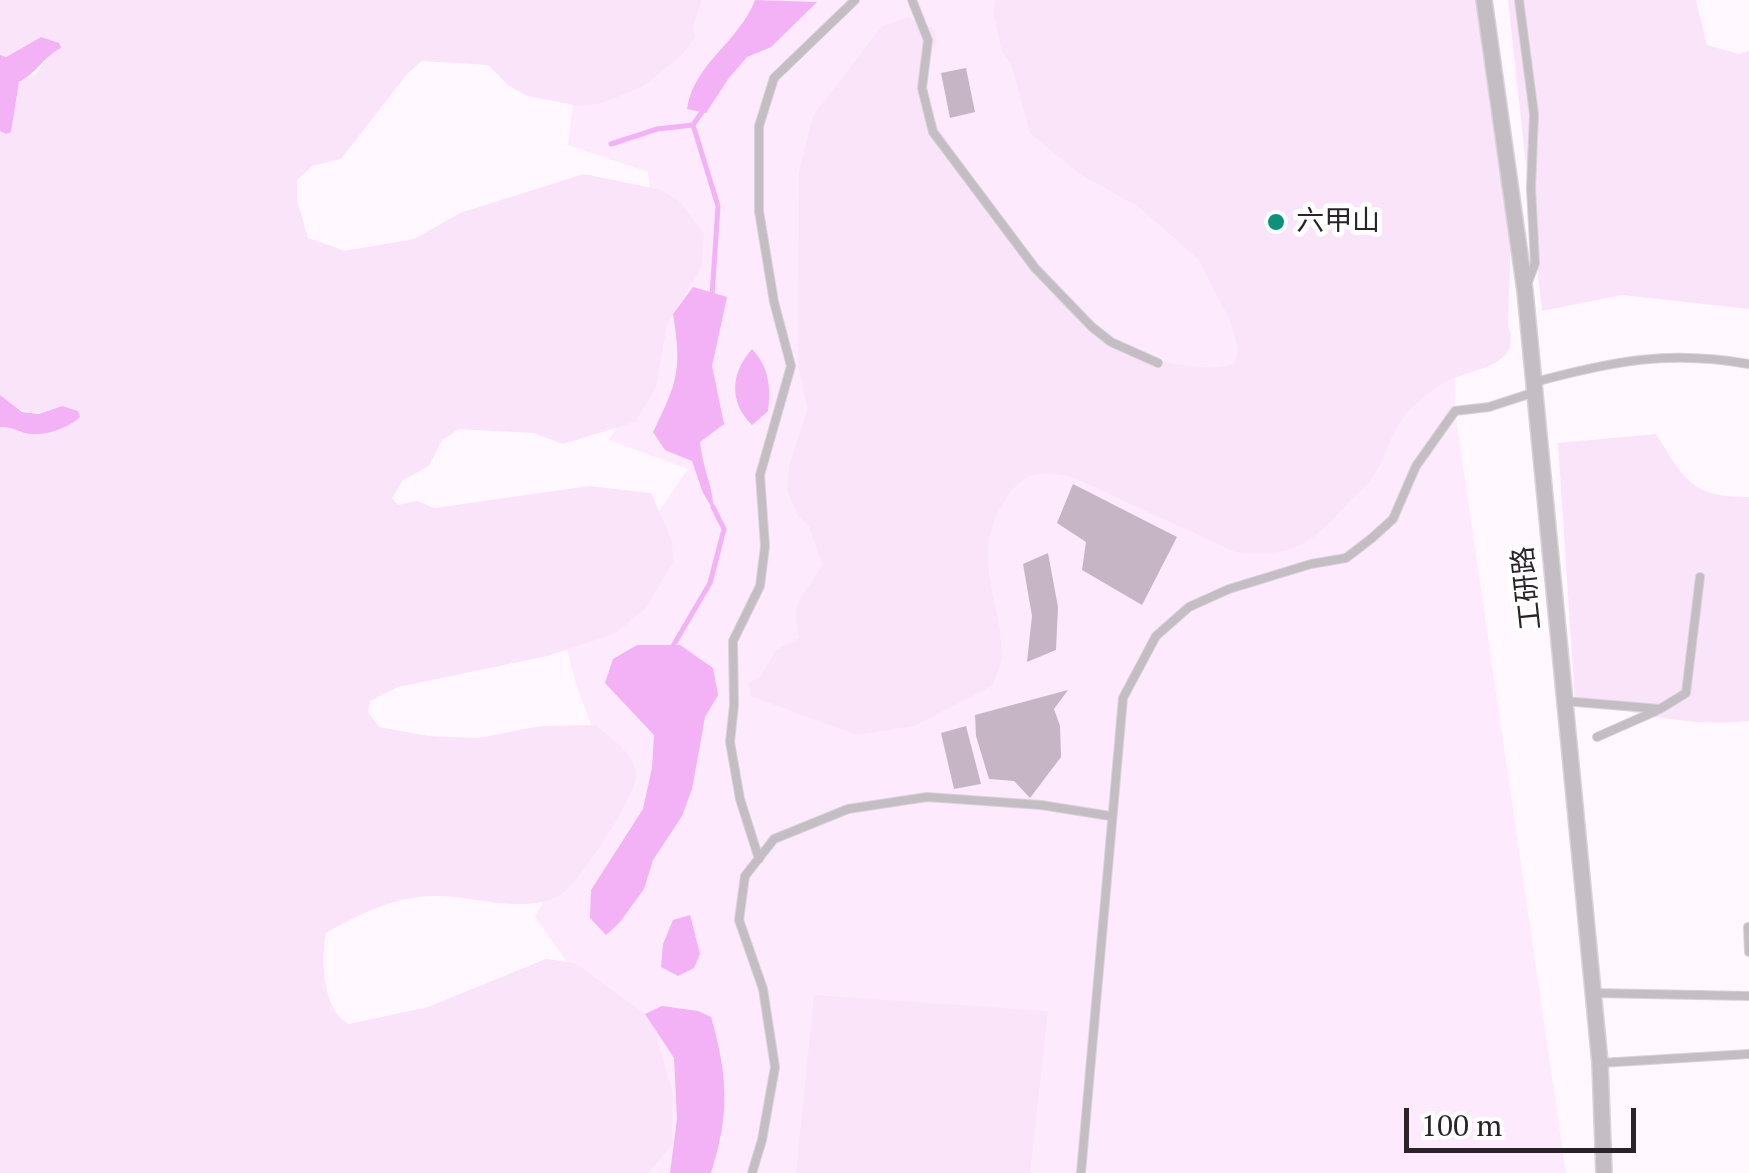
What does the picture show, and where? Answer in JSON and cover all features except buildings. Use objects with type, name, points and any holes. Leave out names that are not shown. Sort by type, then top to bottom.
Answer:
[{"type":"street","name":"工研路","points":[[1484,0],[1526,292],[1600,1063],[1604,1173]]},
{"type":"lane","points":[[759,858],[740,800],[730,742],[733,641],[760,586],[765,546],[760,475],[790,366],[774,302],[759,211],[758,126],[774,78],[855,0]]},
{"type":"lane","points":[[912,0],[928,40],[922,88],[933,132],[1035,268],[1069,303],[1111,342],[1158,363]]},
{"type":"lane","points":[[1519,0],[1534,114],[1531,188],[1535,263],[1526,292]]},
{"type":"lane","points":[[1082,1173],[1123,698],[1156,636],[1189,607],[1229,589],[1311,564],[1346,558],[1393,519],[1416,466],[1455,411],[1489,408],[1535,387],[1613,361],[1704,356],[1749,364]]},
{"type":"lane","points":[[1597,737],[1660,709],[1686,692],[1700,577]]},
{"type":"lane","points":[[1564,700],[1660,709]]},
{"type":"lane","points":[[752,1173],[775,1066],[763,989],[739,920],[746,876],[774,839],[848,810],[927,798],[1041,805],[1110,816]]},
{"type":"lane","points":[[1748,927],[1749,952]]},
{"type":"lane","points":[[1593,994],[1749,996]]},
{"type":"lane","points":[[1600,1063],[1749,1054]]},
{"type":"shaded area","points":[[0,0],[702,0],[693,26],[695,37],[683,54],[642,87],[602,103],[580,106],[528,96],[509,86],[488,65],[422,61],[407,74],[341,159],[312,166],[297,180],[297,200],[308,238],[345,251],[414,239],[460,213],[584,174],[662,190],[679,201],[704,234],[702,265],[667,325],[656,388],[635,422],[563,444],[533,433],[459,429],[442,440],[429,466],[403,480],[392,498],[398,505],[417,501],[435,508],[589,486],[651,493],[672,541],[673,562],[646,608],[614,634],[547,656],[398,687],[370,701],[368,712],[379,727],[428,736],[479,738],[540,726],[595,725],[632,761],[636,777],[626,804],[589,862],[556,898],[526,904],[434,896],[405,899],[326,933],[324,956],[333,1008],[349,1024],[428,1007],[546,959],[575,963],[652,1019],[673,1095],[672,1145],[648,1173],[0,1173],[0,427],[13,426],[62,406],[29,412],[0,395],[0,131],[11,131],[19,82],[36,74],[50,54],[41,37],[5,57],[0,55]]},
{"type":"shaded area","points":[[677,0],[1292,0],[1453,267],[1455,411],[1566,1173],[623,1173],[569,965],[535,917],[611,778],[576,684],[566,645],[688,469],[609,440],[664,345],[648,172],[568,145],[575,84]]},
{"type":"shaded area","points":[[755,0],[817,2],[771,47],[747,57],[706,113],[687,109],[698,78],[739,28]]},
{"type":"shaded area","points":[[995,0],[1480,0],[1484,58],[1511,235],[1511,339],[1503,357],[1445,382],[1412,407],[1399,423],[1369,482],[1311,539],[1287,550],[1235,552],[1072,477],[1042,474],[1027,478],[1006,499],[989,540],[990,578],[1002,657],[992,686],[914,726],[857,735],[750,696],[749,682],[761,676],[776,650],[799,638],[798,604],[822,564],[809,526],[798,516],[787,491],[789,467],[807,410],[798,364],[799,172],[813,116],[882,26],[908,17],[934,29],[937,42],[918,79],[924,106],[1004,224],[1071,303],[1108,334],[1148,356],[1190,366],[1219,367],[1235,363],[1238,349],[1231,323],[1199,260],[1140,208],[1077,172],[1030,133],[1011,64],[1002,52],[993,12]]},
{"type":"shaded area","points":[[1508,0],[1696,0],[1707,45],[1739,54],[1749,51],[1749,309],[1622,295],[1542,311]]},
{"type":"shaded area","points":[[41,37],[59,43],[61,48],[19,82],[11,132],[6,134],[0,131],[0,55],[6,57]]},
{"type":"shaded area","points":[[693,287],[727,297],[712,366],[724,424],[700,442],[714,511],[692,461],[665,450],[653,432],[676,374],[673,314]]},
{"type":"shaded area","points":[[752,349],[765,370],[769,394],[768,411],[752,425],[739,406],[735,387],[740,368]]},
{"type":"shaded area","points":[[0,395],[22,412],[39,414],[62,406],[78,411],[80,417],[46,433],[29,434],[0,427]]},
{"type":"shaded area","points":[[1656,434],[1692,483],[1714,494],[1749,497],[1749,721],[1683,721],[1575,700],[1558,443]]},
{"type":"shaded area","points":[[637,645],[680,645],[713,668],[718,695],[705,717],[692,789],[682,816],[653,860],[644,889],[606,935],[590,918],[591,890],[643,809],[652,768],[654,735],[605,683],[613,659]]},
{"type":"shaded area","points":[[690,915],[700,954],[694,968],[678,976],[661,967],[663,944],[673,920]]},
{"type":"shaded area","points":[[814,995],[1048,1011],[1030,1173],[796,1173]]},
{"type":"shaded area","points":[[662,1006],[698,1011],[711,1017],[721,1058],[724,1113],[711,1173],[670,1173],[677,1119],[674,1058],[645,1014]]},
{"type":"waterway","points":[[704,109],[693,125],[718,206],[712,296]]},
{"type":"waterway","points":[[611,144],[657,129],[693,125]]},
{"type":"waterway","points":[[673,646],[710,583],[724,529],[713,507]]},
{"type":"place","name":"六甲山","points":[[1276,222]]}]
